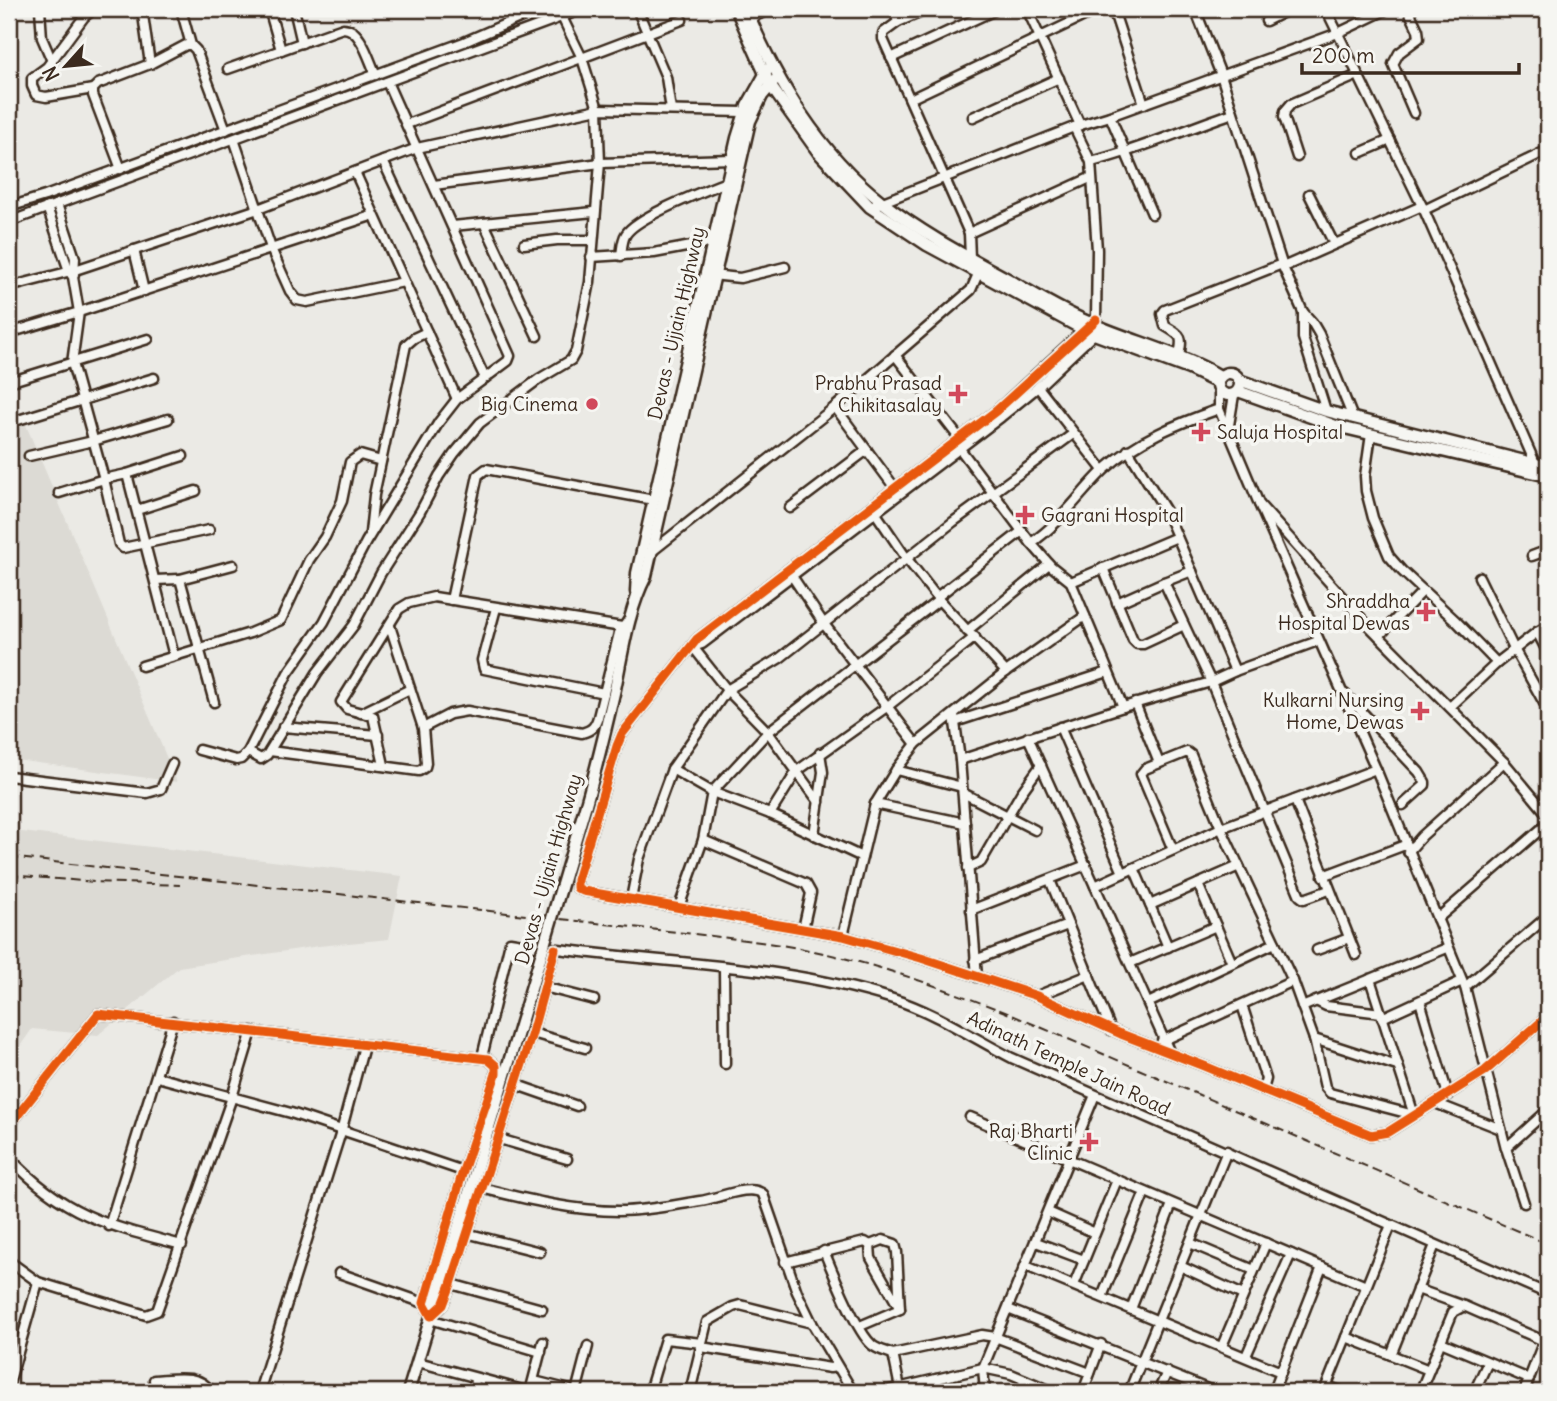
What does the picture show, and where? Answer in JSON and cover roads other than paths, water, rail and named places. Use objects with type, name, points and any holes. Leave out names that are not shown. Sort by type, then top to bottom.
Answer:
[{"type":"main road","points":[[736,9],[774,81],[818,152],[870,206],[927,245],[978,274],[1219,383]]},
{"type":"main road","points":[[748,14],[768,69]]},
{"type":"main road","name":"Devas - Ujjain Highway","points":[[408,1392],[597,763],[625,642],[626,623],[646,576],[726,182],[744,112],[768,69]]},
{"type":"main road","points":[[774,81],[837,159],[881,201],[932,236],[1093,327],[1179,356],[1219,383],[1223,394],[1237,388],[1548,467]]},
{"type":"main road","name":"Devas - Ujjain Highway","points":[[636,596],[637,573],[653,500],[750,121],[762,96],[774,81]]},
{"type":"main road","points":[[1219,383],[1232,373],[1237,388],[1262,401],[1336,426],[1548,476]]},
{"type":"street","points":[[40,9],[42,38],[52,61]]},
{"type":"street","points":[[94,9],[84,17],[52,61],[32,78],[36,95],[56,96],[93,89],[98,84],[191,45]]},
{"type":"street","points":[[138,9],[143,15],[150,64]]},
{"type":"street","points":[[181,9],[191,45],[196,50],[226,130]]},
{"type":"street","points":[[269,9],[281,50]]},
{"type":"street","points":[[294,9],[302,43]]},
{"type":"street","points":[[9,207],[121,169],[376,75],[464,42],[540,9]]},
{"type":"street","points":[[9,222],[583,9]]},
{"type":"street","points":[[637,9],[666,76],[671,110]]},
{"type":"street","points":[[748,14],[771,9]]},
{"type":"street","points":[[894,9],[898,22]]},
{"type":"street","points":[[929,9],[898,22],[883,33],[891,58],[969,233],[970,258]]},
{"type":"street","points":[[891,58],[997,9]]},
{"type":"street","points":[[693,647],[702,644],[1038,387],[1093,327],[1097,250],[1091,162],[1059,78],[1027,9]]},
{"type":"street","points":[[1074,9],[1079,18]]},
{"type":"street","points":[[909,99],[1099,9]]},
{"type":"street","points":[[1113,9],[1144,104]]},
{"type":"street","points":[[1195,9],[1221,75],[1283,265],[1303,312],[1319,334],[1353,418]]},
{"type":"street","points":[[1266,21],[1290,9]]},
{"type":"street","points":[[1326,9],[1423,208],[1535,463]]},
{"type":"street","points":[[870,206],[1077,126],[1338,33],[1388,9]]},
{"type":"street","points":[[1408,9],[1419,38],[1399,53],[1393,64],[1414,113]]},
{"type":"street","points":[[248,752],[261,759],[270,751],[317,673],[354,625],[381,573],[454,454],[480,423],[508,400],[571,360],[580,341],[600,163],[598,108],[582,58],[562,16]]},
{"type":"street","points":[[407,124],[682,20]]},
{"type":"street","points":[[228,69],[350,28],[356,33],[376,75]]},
{"type":"street","points":[[1297,157],[1284,117],[1285,111],[1291,104],[1358,75]]},
{"type":"street","points":[[973,117],[1059,78]]},
{"type":"street","points":[[199,750],[236,760],[248,752],[288,673],[324,622],[370,536],[439,422],[457,399],[508,361],[509,351],[387,82]]},
{"type":"street","points":[[93,89],[121,169]]},
{"type":"street","points":[[9,287],[72,273],[258,209],[417,148],[598,108],[744,112]]},
{"type":"street","points":[[1091,162],[1124,154],[1233,113]]},
{"type":"street","points":[[1110,116],[1124,154],[1152,214]]},
{"type":"street","points":[[234,139],[272,250],[297,300],[302,303],[404,282]]},
{"type":"street","points":[[1360,153],[1390,140]]},
{"type":"street","points":[[1179,356],[1180,335],[1165,326],[1162,314],[1165,310],[1423,208],[1548,150]]},
{"type":"street","points":[[434,185],[600,163],[732,159]]},
{"type":"street","points":[[383,162],[485,378]]},
{"type":"street","points":[[355,172],[457,399]]},
{"type":"street","points":[[969,233],[1090,178]]},
{"type":"street","points":[[621,256],[624,237],[636,225],[696,194],[726,182]]},
{"type":"street","points":[[1309,194],[1334,244]]},
{"type":"street","points":[[57,204],[75,258],[72,273]]},
{"type":"street","points":[[47,207],[72,273],[79,312],[72,363],[119,544],[127,549],[209,530]]},
{"type":"street","points":[[453,226],[594,212]]},
{"type":"street","points":[[9,333],[374,215]]},
{"type":"street","points":[[484,223],[537,336]]},
{"type":"street","points":[[524,244],[593,240]]},
{"type":"street","points":[[591,257],[654,253],[713,242]]},
{"type":"street","points":[[134,250],[144,291]]},
{"type":"street","points":[[709,275],[740,278],[785,267]]},
{"type":"street","points":[[650,552],[835,407],[971,290],[978,274]]},
{"type":"street","points":[[1303,312],[1303,338],[1326,411]]},
{"type":"street","points":[[1093,327],[996,411],[697,639],[622,734],[577,880],[577,888],[842,936],[921,958],[1037,996],[1111,1030],[1371,1135],[1388,1132],[1485,1071],[1548,1016]]},
{"type":"street","points":[[370,536],[374,495],[407,345],[427,332]]},
{"type":"street","points":[[9,382],[148,338]]},
{"type":"street","points":[[895,355],[960,439]]},
{"type":"street","points":[[18,420],[154,378]]},
{"type":"street","points":[[1219,383],[1219,408],[1228,431],[1376,769],[1463,984],[1506,1148],[1524,1203]]},
{"type":"street","points":[[1038,387],[1103,470]]},
{"type":"street","points":[[1228,431],[1237,388]]},
{"type":"street","points":[[835,407],[895,488]]},
{"type":"street","points":[[1031,543],[1059,520],[1103,470],[1128,450],[1183,422],[1219,408]]},
{"type":"street","points":[[29,456],[168,419]]},
{"type":"street","points":[[631,899],[639,859],[672,769],[727,690],[780,658],[1073,434]]},
{"type":"street","points":[[1371,434],[1365,476],[1373,518],[1389,556],[1497,663]]},
{"type":"street","points":[[960,449],[1031,543],[1049,564],[1071,583],[1123,707]]},
{"type":"street","points":[[790,508],[867,450]]},
{"type":"street","points":[[1128,450],[1166,511],[1235,671]]},
{"type":"street","points":[[142,666],[262,629],[281,620],[309,560],[325,537],[342,501],[350,462],[360,455],[381,461]]},
{"type":"street","points":[[59,493],[183,456]]},
{"type":"street","points":[[451,600],[478,475],[482,470],[653,500]]},
{"type":"street","points":[[127,474],[174,656]]},
{"type":"street","points":[[137,510],[196,491]]},
{"type":"street","points":[[1259,504],[1380,636],[1504,762],[1548,815]]},
{"type":"street","points":[[875,512],[938,599],[1006,673]]},
{"type":"street","points":[[679,907],[703,840],[712,792],[768,732],[855,666],[1022,531]]},
{"type":"street","points":[[1071,583],[1177,537]]},
{"type":"street","points":[[1532,556],[1548,550]]},
{"type":"street","points":[[967,631],[1049,564]]},
{"type":"street","points":[[155,580],[180,579],[233,565]]},
{"type":"street","points":[[1103,568],[1137,644],[1143,644],[1184,625]]},
{"type":"street","points":[[1117,603],[1192,571]]},
{"type":"street","points":[[792,576],[824,624],[916,744]]},
{"type":"street","points":[[1479,577],[1548,710]]},
{"type":"street","points":[[180,579],[214,702]]},
{"type":"street","points":[[1164,582],[1211,682],[1300,896],[1304,899],[1311,898],[1329,890]]},
{"type":"street","points":[[1380,636],[1423,591]]},
{"type":"street","points":[[384,765],[373,716],[346,709],[341,702],[399,609],[409,603],[434,597],[496,608],[626,623],[595,726],[582,733],[467,711],[450,713],[423,728]]},
{"type":"street","points":[[496,608],[482,660],[484,669],[604,693]]},
{"type":"street","points":[[842,936],[875,804],[895,770],[916,744],[954,719],[1006,673],[1086,616]]},
{"type":"street","points":[[270,751],[419,771],[425,767],[423,728],[390,626]]},
{"type":"street","points":[[1450,707],[1497,663],[1548,626]]},
{"type":"street","points":[[1537,632],[1548,653]]},
{"type":"street","points":[[770,814],[797,771],[887,706],[975,637]]},
{"type":"street","points":[[960,760],[1135,703],[1211,682],[1318,641]]},
{"type":"street","points":[[693,647],[727,690],[768,732],[818,802]]},
{"type":"street","points":[[954,719],[1108,672]]},
{"type":"street","points":[[1340,688],[1419,772],[1425,782],[1403,805]]},
{"type":"street","points":[[361,713],[410,689]]},
{"type":"street","points":[[1135,703],[1159,763]]},
{"type":"street","points":[[954,719],[960,760],[976,977]]},
{"type":"street","points":[[283,727],[378,735]]},
{"type":"street","points":[[1060,727],[1123,873]]},
{"type":"street","points":[[1028,737],[1170,1053]]},
{"type":"street","points":[[1173,850],[1141,774],[1145,769],[1187,752],[1191,755],[1221,828],[1293,981],[1314,1039],[1325,1087],[1330,1093],[1414,1115]]},
{"type":"street","points":[[814,835],[823,772],[820,753]]},
{"type":"street","points":[[1323,876],[1407,848],[1504,762]]},
{"type":"street","points":[[9,776],[147,793],[161,789],[172,764]]},
{"type":"street","points":[[968,868],[981,862],[1041,765]]},
{"type":"street","points":[[672,769],[712,792],[770,814],[862,857]]},
{"type":"street","points":[[1095,886],[1221,828],[1376,769]]},
{"type":"street","points":[[895,770],[962,790],[1035,830]]},
{"type":"street","points":[[1295,800],[1356,955]]},
{"type":"street","points":[[875,804],[965,822]]},
{"type":"street","points":[[1437,919],[1548,823]]},
{"type":"street","points":[[703,840],[806,884],[811,893],[803,929]]},
{"type":"street","points":[[971,910],[1086,865]]},
{"type":"street","points":[[1150,905],[1239,866]]},
{"type":"street","points":[[1134,868],[1168,947]]},
{"type":"street","points":[[1050,880],[1111,1030]]},
{"type":"street","points":[[1198,884],[1232,963]]},
{"type":"street","points":[[1316,1001],[1326,1006],[1382,1015],[1463,984],[1548,916]]},
{"type":"street","points":[[975,960],[1068,925]]},
{"type":"street","points":[[1130,963],[1216,926]]},
{"type":"street","points":[[1317,950],[1349,938]]},
{"type":"street","name":"Adinath Temple Jain Road","points":[[482,1057],[510,942],[555,950],[766,971],[835,983],[926,1011],[1012,1058],[1548,1294]]},
{"type":"street","points":[[1148,1003],[1275,943]]},
{"type":"street","points":[[1302,1007],[1447,948]]},
{"type":"street","points":[[431,1318],[443,1305],[451,1284],[532,1033],[555,950]]},
{"type":"street","points":[[724,968],[725,1064]]},
{"type":"street","points":[[1037,996],[1089,975]]},
{"type":"street","points":[[1370,979],[1414,1115]]},
{"type":"street","points":[[1151,1046],[1293,981]]},
{"type":"street","points":[[544,987],[594,1000]]},
{"type":"street","points":[[1420,1001],[1448,1095]]},
{"type":"street","points":[[1242,1004],[1266,1079],[1263,1090]]},
{"type":"street","points":[[9,1126],[98,1014],[364,1046],[482,1057],[493,1062],[496,1074],[463,1171],[424,1303],[431,1318],[541,1352]]},
{"type":"street","points":[[109,1226],[173,1021]]},
{"type":"street","points":[[9,1261],[38,1282],[146,1315],[157,1311],[182,1245],[252,1031]]},
{"type":"street","points":[[532,1033],[584,1048]]},
{"type":"street","points":[[1314,1039],[1397,1066]]},
{"type":"street","points":[[259,1392],[341,1132],[364,1046]]},
{"type":"street","points":[[157,1077],[291,1113],[463,1171]]},
{"type":"street","points":[[514,1084],[577,1106]]},
{"type":"street","points":[[985,1392],[983,1368],[1095,1095]]},
{"type":"street","points":[[1435,1103],[1501,1129]]},
{"type":"street","points":[[1506,1148],[1548,1110]]},
{"type":"street","points":[[970,1116],[1366,1286]]},
{"type":"street","points":[[496,1138],[567,1159]]},
{"type":"street","points":[[1129,1392],[1227,1151]]},
{"type":"street","points":[[9,1157],[50,1195],[109,1226],[182,1245]]},
{"type":"street","points":[[1074,1285],[1117,1180]]},
{"type":"street","points":[[481,1188],[562,1207],[621,1212],[709,1200],[749,1189],[759,1191],[763,1194],[785,1262],[812,1323],[853,1392]]},
{"type":"street","points":[[1102,1297],[1146,1192]]},
{"type":"street","points":[[1131,1309],[1172,1204]]},
{"type":"street","points":[[1048,1212],[1095,1233]]},
{"type":"street","points":[[1343,1392],[1325,1389],[1391,1225]]},
{"type":"street","points":[[466,1233],[541,1252]]},
{"type":"street","points":[[870,1245],[883,1240],[895,1244],[900,1309]]},
{"type":"street","points":[[1035,1241],[1084,1260]]},
{"type":"street","points":[[785,1262],[852,1243],[865,1242],[870,1245]]},
{"type":"street","points":[[1190,1243],[1254,1269]]},
{"type":"street","points":[[1222,1346],[1266,1243]]},
{"type":"street","points":[[870,1245],[871,1258],[900,1309]]},
{"type":"street","points":[[1391,1355],[1435,1245]]},
{"type":"street","points":[[824,1251],[840,1292],[870,1343],[878,1349],[893,1354],[982,1335],[995,1337],[1090,1373]]},
{"type":"street","points":[[1247,1356],[1291,1254]]},
{"type":"street","points":[[1026,1266],[1281,1372]]},
{"type":"street","points":[[1180,1266],[1243,1295]]},
{"type":"street","points":[[1273,1392],[1322,1268]]},
{"type":"street","points":[[339,1273],[424,1303]]},
{"type":"street","points":[[9,1384],[38,1282]]},
{"type":"street","points":[[451,1284],[542,1309]]},
{"type":"street","points":[[1417,1289],[1544,1340]]},
{"type":"street","points":[[693,1392],[707,1322],[740,1305],[812,1323]]},
{"type":"street","points":[[1420,1392],[1453,1312],[1464,1306]]},
{"type":"street","points":[[860,1326],[900,1309]]},
{"type":"street","points":[[1008,1309],[1216,1392]]},
{"type":"street","points":[[1524,1392],[1548,1330]]},
{"type":"street","points":[[1346,1337],[1429,1370]]},
{"type":"street","points":[[649,1392],[665,1339],[830,1368],[837,1367]]},
{"type":"street","points":[[418,1362],[504,1389],[530,1392],[543,1342]]},
{"type":"street","points":[[1441,1342],[1529,1379]]},
{"type":"street","points":[[1083,1392],[1101,1344]]},
{"type":"street","points":[[534,1381],[577,1392],[588,1346]]},
{"type":"street","points":[[893,1354],[900,1388]]},
{"type":"street","points":[[1474,1392],[1488,1363]]},
{"type":"street","points":[[881,1392],[983,1368],[1011,1374],[1052,1392]]},
{"type":"street","points":[[1158,1392],[1167,1372]]},
{"type":"street","points":[[474,1392],[475,1378]]},
{"type":"street","points":[[154,1380],[192,1379],[207,1386],[211,1392]]},
{"type":"street","points":[[936,1379],[939,1392]]},
{"type":"street","points":[[1020,1392],[1025,1380]]},
{"type":"street","points":[[1189,1392],[1193,1383]]},
{"type":"railway","points":[[9,857],[725,938],[788,946],[863,963],[1005,1012],[1548,1244]]},
{"type":"railway","points":[[9,875],[180,885]]},
{"type":"place","name":"Prabhu Prasad Chikitasalay","points":[[958,394]]},
{"type":"place","name":"Big Cinema","points":[[592,404]]},
{"type":"place","name":"Saluja Hospital","points":[[1201,432]]},
{"type":"place","name":"Gagrani Hospital","points":[[1025,515]]},
{"type":"place","name":"Shraddha Hospital Dewas","points":[[1426,612]]},
{"type":"place","name":"Kulkarni Nursing Home, Dewas","points":[[1420,711]]},
{"type":"place","name":"Raj Bharti Clinic","points":[[1089,1142]]}]
